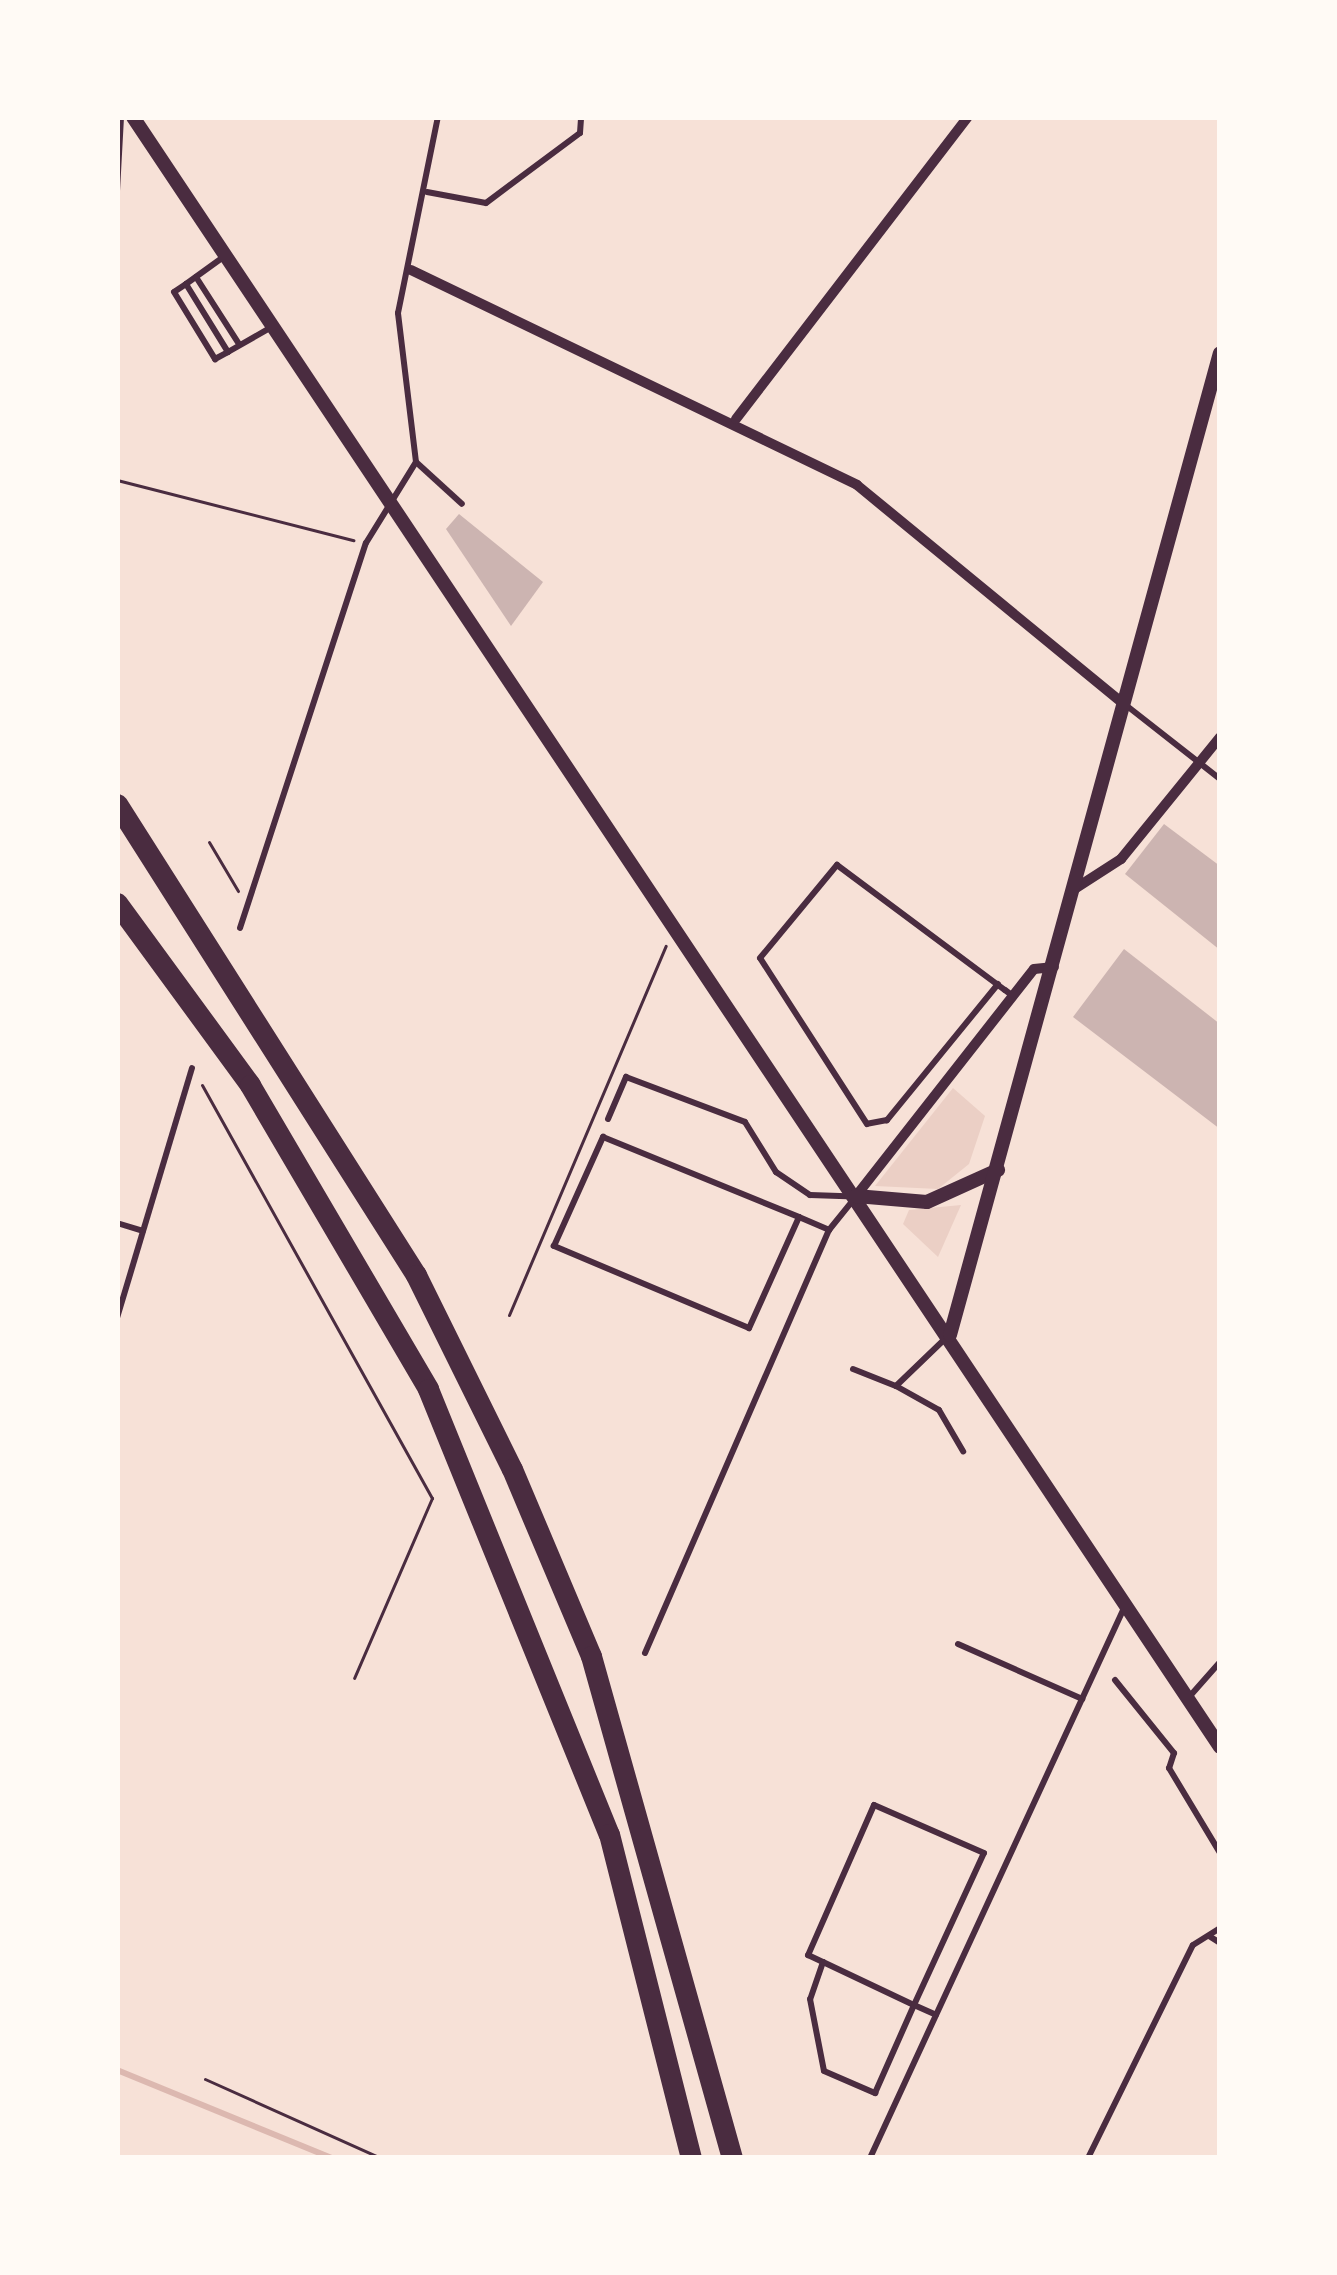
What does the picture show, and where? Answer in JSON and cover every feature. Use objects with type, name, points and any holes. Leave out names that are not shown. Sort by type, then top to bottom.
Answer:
[{"type":"highway","points":[[117,804],[416,1275],[512,1469],[612,1721],[732,2158]]},
{"type":"highway","points":[[117,903],[250,1084],[428,1389],[609,1834],[691,2158]]},
{"type":"street","points":[[133,117],[950,1335],[1220,1747]]},
{"type":"street","points":[[736,419],[968,117]]},
{"type":"street","points":[[411,270],[736,419],[857,485],[1124,704]]},
{"type":"street","points":[[950,1335],[1220,353]]},
{"type":"street","points":[[1076,888],[1121,859],[1220,737]]},
{"type":"street","points":[[856,1196],[1034,969],[1054,967]]},
{"type":"street","points":[[856,1196],[927,1202],[998,1170]]},
{"type":"lane","points":[[117,132],[120,117]]},
{"type":"lane","points":[[117,190],[120,117]]},
{"type":"lane","points":[[439,117],[411,270],[398,314],[416,462],[462,504]]},
{"type":"lane","points":[[427,192],[486,202],[580,133],[581,117]]},
{"type":"lane","points":[[225,256],[174,292],[215,359],[272,327]]},
{"type":"lane","points":[[196,277],[240,345]]},
{"type":"lane","points":[[186,284],[228,352]]},
{"type":"lane","points":[[240,928],[366,543],[385,499],[416,462]]},
{"type":"lane","points":[[1124,704],[1220,778]]},
{"type":"lane","points":[[998,984],[887,1120],[867,1124],[760,958],[837,865],[998,984],[1013,996]]},
{"type":"lane","points":[[117,1318],[192,1068]]},
{"type":"lane","points":[[608,1119],[626,1077],[745,1122],[776,1172],[811,1195],[856,1196]]},
{"type":"lane","points":[[799,1217],[749,1328],[554,1246],[603,1137],[799,1217],[829,1230]]},
{"type":"lane","points":[[645,1653],[829,1230],[856,1196]]},
{"type":"lane","points":[[117,1223],[143,1231]]},
{"type":"lane","points":[[896,1386],[950,1335]]},
{"type":"lane","points":[[853,1369],[939,1410],[963,1450]]},
{"type":"lane","points":[[870,2158],[1125,1605]]},
{"type":"lane","points":[[958,1644],[1082,1700]]},
{"type":"lane","points":[[1188,1699],[1220,1663]]},
{"type":"lane","points":[[1114,1680],[1174,1753],[1169,1768],[1220,1853]]},
{"type":"lane","points":[[823,1962],[810,1999],[824,2071],[875,2092],[914,2005],[985,1853],[874,1805],[808,1955],[823,1962],[914,2005],[936,2014]]},
{"type":"lane","points":[[1088,2158],[1193,1946],[1220,1928]]},
{"type":"lane","points":[[1209,1936],[1220,1943]]},
{"type":"path","points":[[117,480],[366,543]]},
{"type":"path","points":[[209,842],[250,898]]},
{"type":"path","points":[[509,1315],[674,928]]},
{"type":"path","points":[[192,1068],[432,1498],[354,1678]]},
{"type":"path","points":[[205,2079],[381,2158]]},
{"type":"shaded area","points":[[953,1088],[985,1116],[969,1164],[938,1189],[875,1186]]},
{"type":"shaded area","points":[[961,1205],[938,1257],[903,1224],[909,1210]]},
{"type":"building","points":[[459,514],[543,582],[511,626],[446,529]]},
{"type":"building","points":[[1164,824],[1220,866],[1220,950],[1125,874]]},
{"type":"building","points":[[1124,949],[1220,1024],[1220,1129],[1073,1017]]},
{"type":"waterway","points":[[117,2070],[332,2158]]}]
